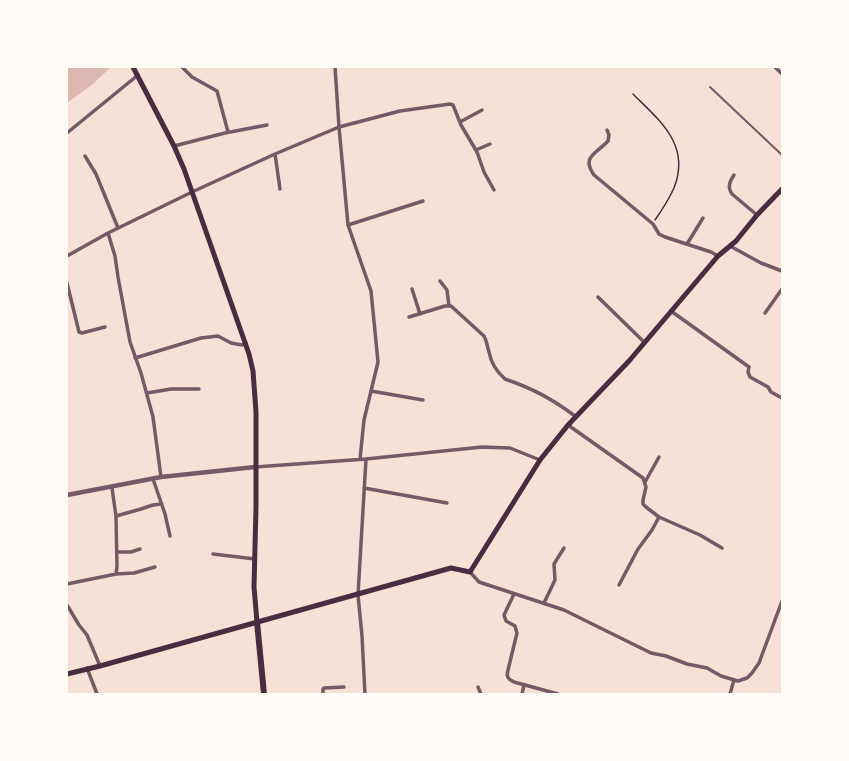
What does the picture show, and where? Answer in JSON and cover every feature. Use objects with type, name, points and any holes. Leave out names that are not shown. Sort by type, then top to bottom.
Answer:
[{"type":"main road","points":[[136,70],[174,146],[192,192],[246,343],[253,371],[255,389],[256,467],[254,588],[264,694]]},
{"type":"main road","points":[[67,674],[358,595],[451,568],[470,572],[540,460],[568,425],[629,361],[718,256],[736,241],[757,215],[782,189]]},
{"type":"street","points":[[182,67],[192,77],[217,91],[228,132]]},
{"type":"street","points":[[335,67],[348,225],[371,291],[378,362],[364,420],[360,459]]},
{"type":"street","points":[[775,67],[782,74]]},
{"type":"street","points":[[67,133],[136,70]]},
{"type":"street","points":[[67,256],[118,228],[275,154],[339,127],[400,111],[450,104],[453,105],[494,190]]},
{"type":"street","points":[[460,122],[482,110]]},
{"type":"street","points":[[174,146],[228,132],[267,125]]},
{"type":"street","points":[[607,130],[609,135],[608,141],[588,161],[589,168],[594,175],[653,224],[659,234],[671,240],[687,244],[718,256]]},
{"type":"street","points":[[476,150],[490,144]]},
{"type":"street","points":[[275,154],[280,190]]},
{"type":"street","points":[[85,156],[96,174],[118,228]]},
{"type":"street","points":[[734,175],[730,180],[730,190],[732,194],[757,215]]},
{"type":"street","points":[[348,225],[423,201]]},
{"type":"street","points":[[687,244],[703,218]]},
{"type":"street","points":[[108,233],[116,256],[118,277],[130,342],[147,393],[153,417],[161,477]]},
{"type":"street","points":[[730,246],[761,263],[782,272]]},
{"type":"street","points":[[440,281],[447,290],[449,306]]},
{"type":"street","points":[[67,283],[79,332],[82,333],[105,327]]},
{"type":"street","points":[[412,289],[420,314]]},
{"type":"street","points":[[765,313],[782,289]]},
{"type":"street","points":[[598,297],[644,342]]},
{"type":"street","points":[[409,317],[449,306],[453,307],[484,336],[491,361],[502,376],[506,379],[536,390],[576,416]]},
{"type":"street","points":[[671,311],[749,367],[748,372],[750,377],[768,387],[771,392],[782,398]]},
{"type":"street","points":[[135,358],[201,338],[218,336],[231,343],[246,343]]},
{"type":"street","points":[[147,393],[171,389],[199,389]]},
{"type":"street","points":[[371,391],[423,400]]},
{"type":"street","points":[[568,425],[624,463],[643,478],[646,487],[643,504],[659,517],[700,535],[722,548]]},
{"type":"street","points":[[67,495],[112,488],[161,477],[256,467],[366,459],[482,446],[510,448],[540,460]]},
{"type":"street","points":[[645,482],[659,457]]},
{"type":"street","points":[[365,694],[358,595],[366,459]]},
{"type":"street","points":[[153,479],[162,504],[170,536]]},
{"type":"street","points":[[112,488],[116,516],[116,574]]},
{"type":"street","points":[[364,488],[447,503]]},
{"type":"street","points":[[116,516],[141,510],[153,504],[162,504]]},
{"type":"street","points":[[620,585],[638,550],[659,517]]},
{"type":"street","points":[[544,603],[555,580],[554,564],[564,548]]},
{"type":"street","points":[[117,552],[131,552],[140,549]]},
{"type":"street","points":[[212,554],[255,559]]},
{"type":"street","points":[[67,584],[116,574],[134,573],[155,567]]},
{"type":"street","points":[[470,572],[479,582],[564,610],[651,653],[666,656],[687,664],[707,668],[721,676],[738,681],[747,678],[759,663],[782,601]]},
{"type":"street","points":[[514,594],[504,615],[506,621],[515,626],[517,633],[507,675],[509,680],[558,694]]},
{"type":"street","points":[[67,605],[87,635],[100,666]]},
{"type":"street","points":[[87,668],[97,694]]},
{"type":"street","points":[[730,694],[734,680]]},
{"type":"street","points":[[522,694],[524,685]]},
{"type":"street","points":[[478,686],[481,694]]},
{"type":"street","points":[[323,694],[324,688],[344,687]]},
{"type":"lane","points":[[710,87],[782,155]]},
{"type":"path","points":[[633,94],[666,128],[675,144],[679,157],[678,171],[674,187],[653,224]]},
{"type":"shaded area","points":[[67,67],[111,67],[93,84],[67,103]]}]
